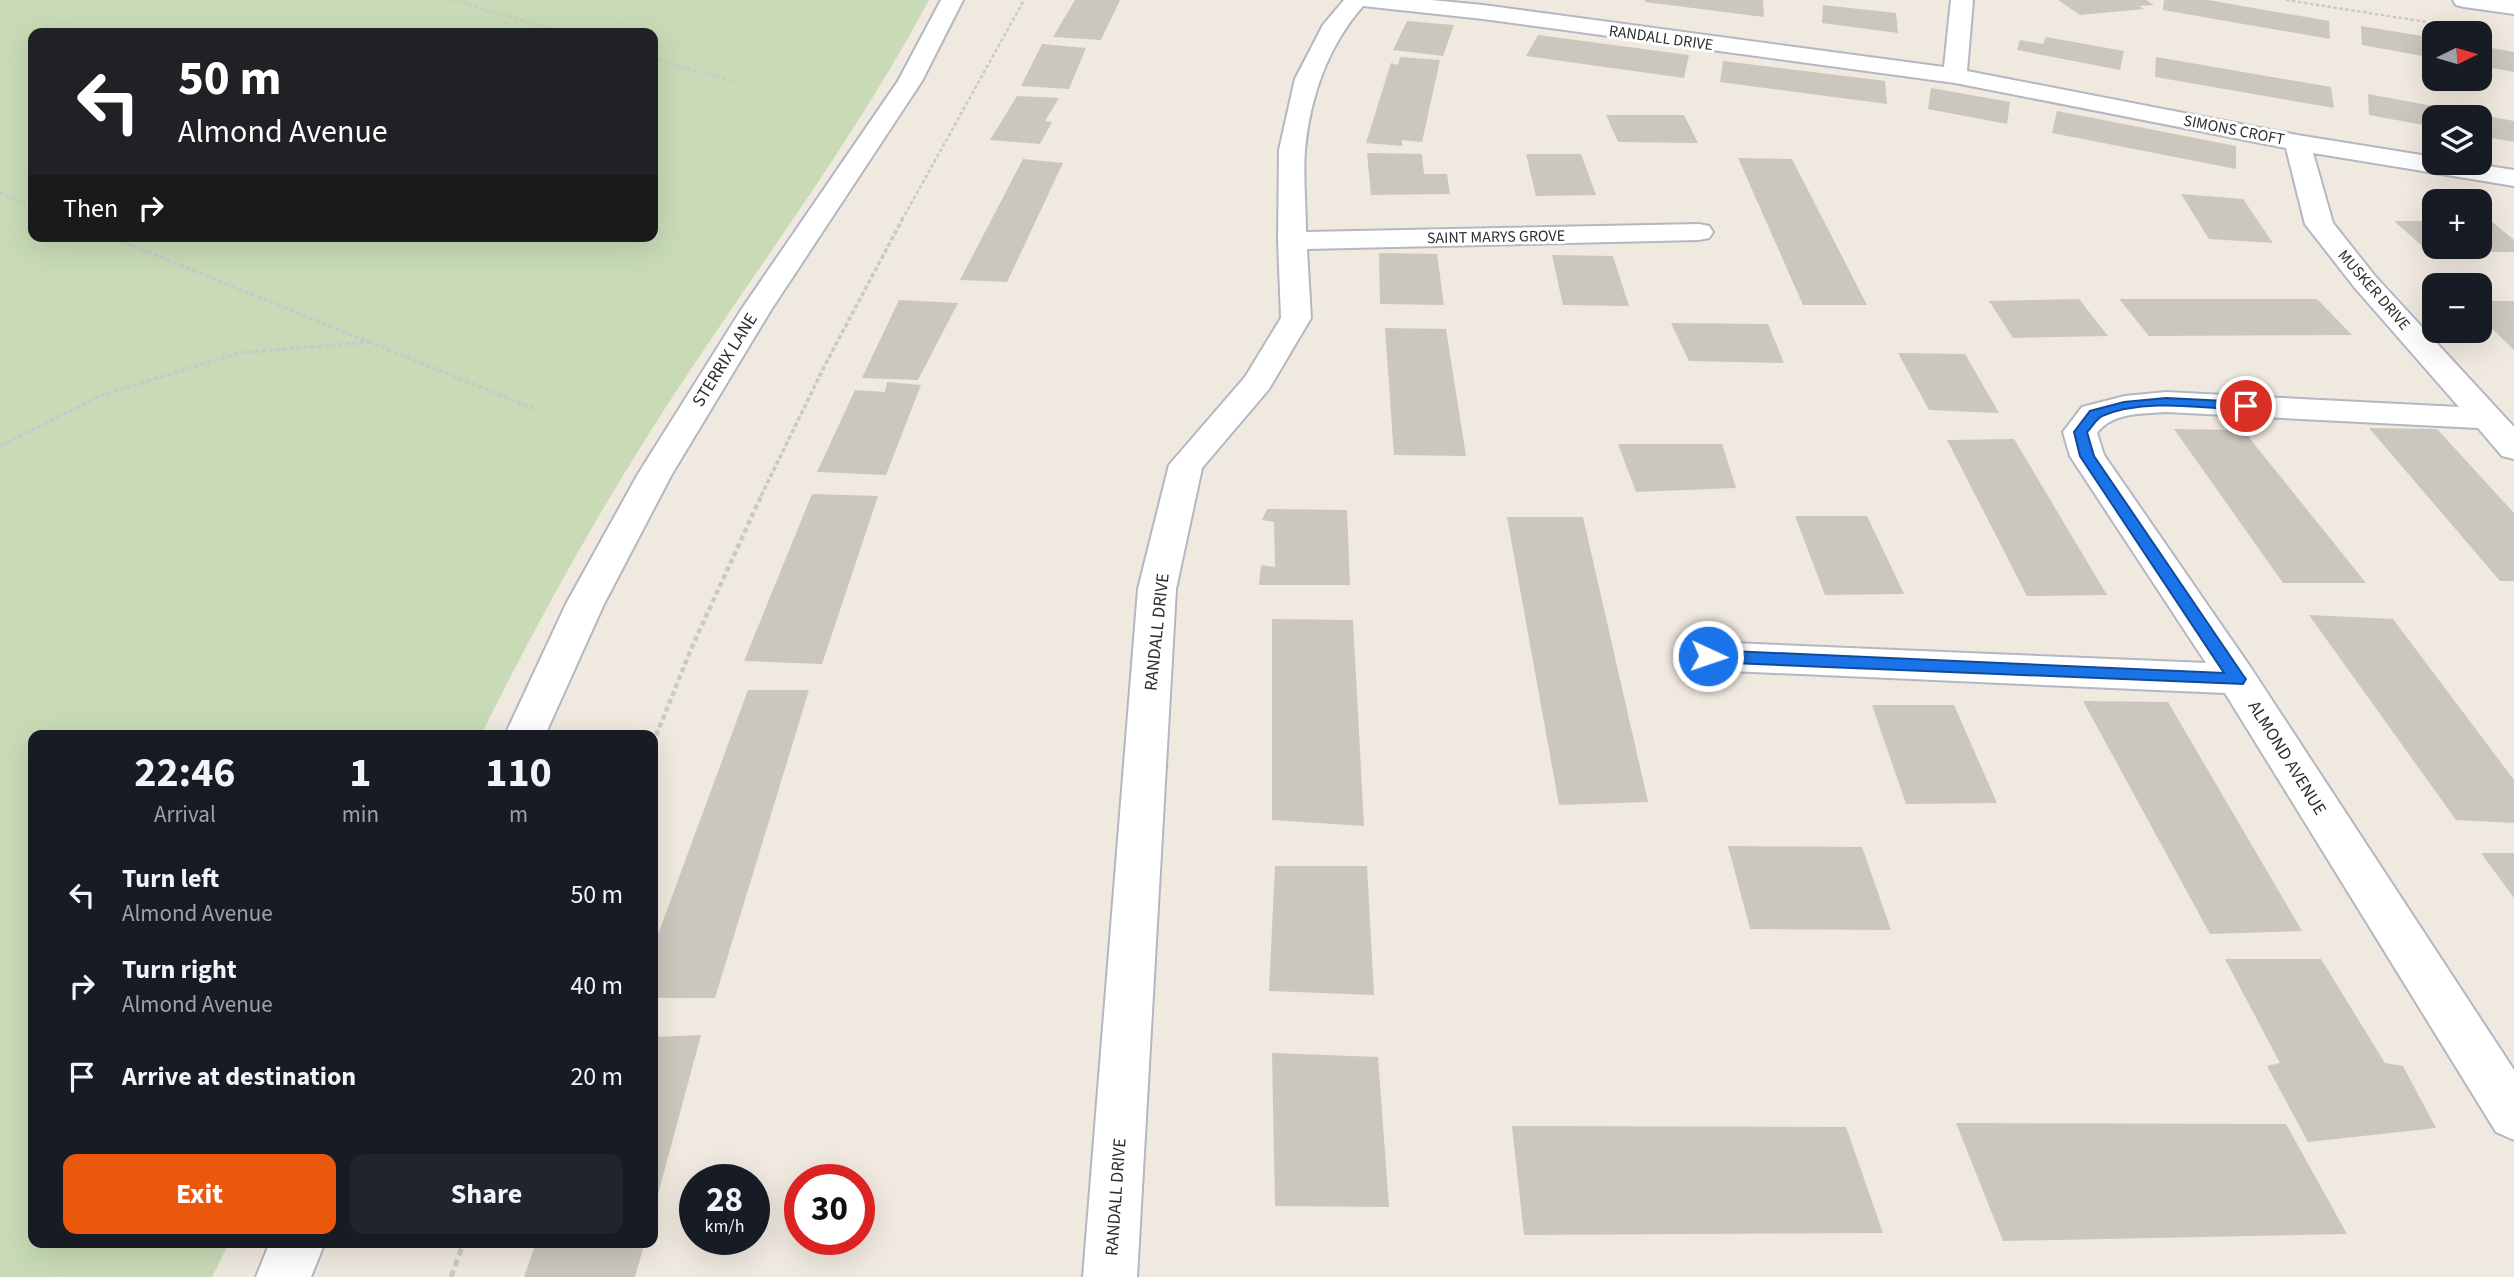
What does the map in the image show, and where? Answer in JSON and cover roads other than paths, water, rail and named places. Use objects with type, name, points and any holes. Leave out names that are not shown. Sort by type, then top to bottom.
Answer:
[{"type":"street","name":"STERRIX LANE","points":[[527,730],[585,604],[655,474],[756,310],[910,81],[952,0]]},
{"type":"street","name":"RANDALL DRIVE","points":[[1111,1277],[1157,589],[1186,465],[1258,383],[1296,318],[1292,241],[1292,150],[1307,79],[1334,25],[1356,0]]},
{"type":"street","name":"RANDALL DRIVE","points":[[1367,0],[1483,12],[1955,76]]},
{"type":"street","points":[[1955,76],[1962,0]]},
{"type":"street","points":[[2464,0],[2514,6]]},
{"type":"street","name":"SIMONS CROFT","points":[[1955,76],[2297,143],[2514,178]]},
{"type":"street","name":"MUSKER DRIVE","points":[[2297,143],[2319,224],[2365,282],[2484,418],[2514,448]]},
{"type":"street","name":"SAINT MARYS GROVE","points":[[1292,241],[1699,232]]},
{"type":"street","name":"ALMOND AVENUE","points":[[2484,418],[2166,402],[2124,406],[2094,414],[2080,432],[2087,456],[2237,679],[2514,1115]]},
{"type":"street","points":[[1708,656],[2237,679]]},
{"type":"street","points":[[283,1277],[295,1248]]}]
